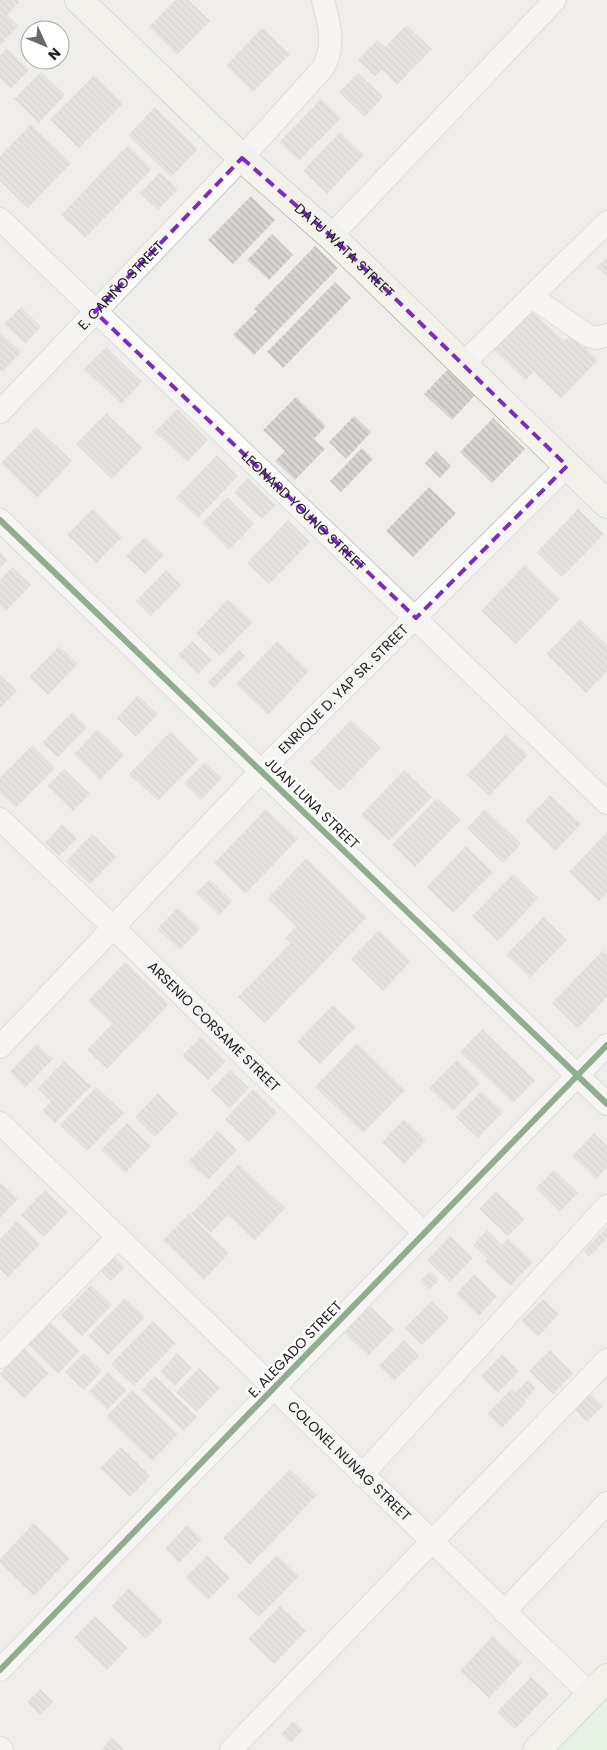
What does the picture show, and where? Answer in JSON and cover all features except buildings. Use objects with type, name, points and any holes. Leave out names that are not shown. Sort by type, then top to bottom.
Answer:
[{"type":"street","name":"DATU WATA STREET","points":[[79,0],[242,158],[331,236],[607,504]]},
{"type":"street","name":"E. CARIÑO STREET","points":[[0,412],[242,158],[323,68],[329,56],[331,31],[323,0]]},
{"type":"street","points":[[331,236],[555,0]]},
{"type":"street","name":"LEONARD YOUNG STREET","points":[[0,219],[607,803]]},
{"type":"street","points":[[462,364],[607,222]]},
{"type":"street","points":[[532,297],[587,335],[596,338],[607,335]]},
{"type":"street","name":"ENRIQUE D. YAP SR. STREET","points":[[0,1047],[261,772],[567,466]]},
{"type":"street","name":"JUAN LUNA STREET","points":[[0,520],[607,1104]]},
{"type":"street","name":"ARSENIO CORSAME STREET","points":[[0,819],[114,928],[425,1234]]},
{"type":"street","name":"E. ALEGADO STREET","points":[[0,1670],[425,1234],[607,1044]]},
{"type":"street","name":"COLONEL NUNAG STREET","points":[[0,1123],[273,1390],[504,1612],[599,1687]]},
{"type":"street","points":[[362,1475],[607,1206]]},
{"type":"street","points":[[0,1357],[118,1237]]},
{"type":"street","points":[[231,1750],[607,1360]]},
{"type":"street","points":[[504,1612],[607,1503]]},
{"type":"street","points":[[537,1750],[599,1687]]},
{"type":"highlighted area","points":[[242,158],[331,236],[567,466],[416,618],[95,312]]},
{"type":"green space","points":[[607,1689],[607,1750],[548,1750]]},
{"type":"cycle path","points":[[0,520],[607,1104]]},
{"type":"cycle path","points":[[0,1670],[607,1045]]}]
